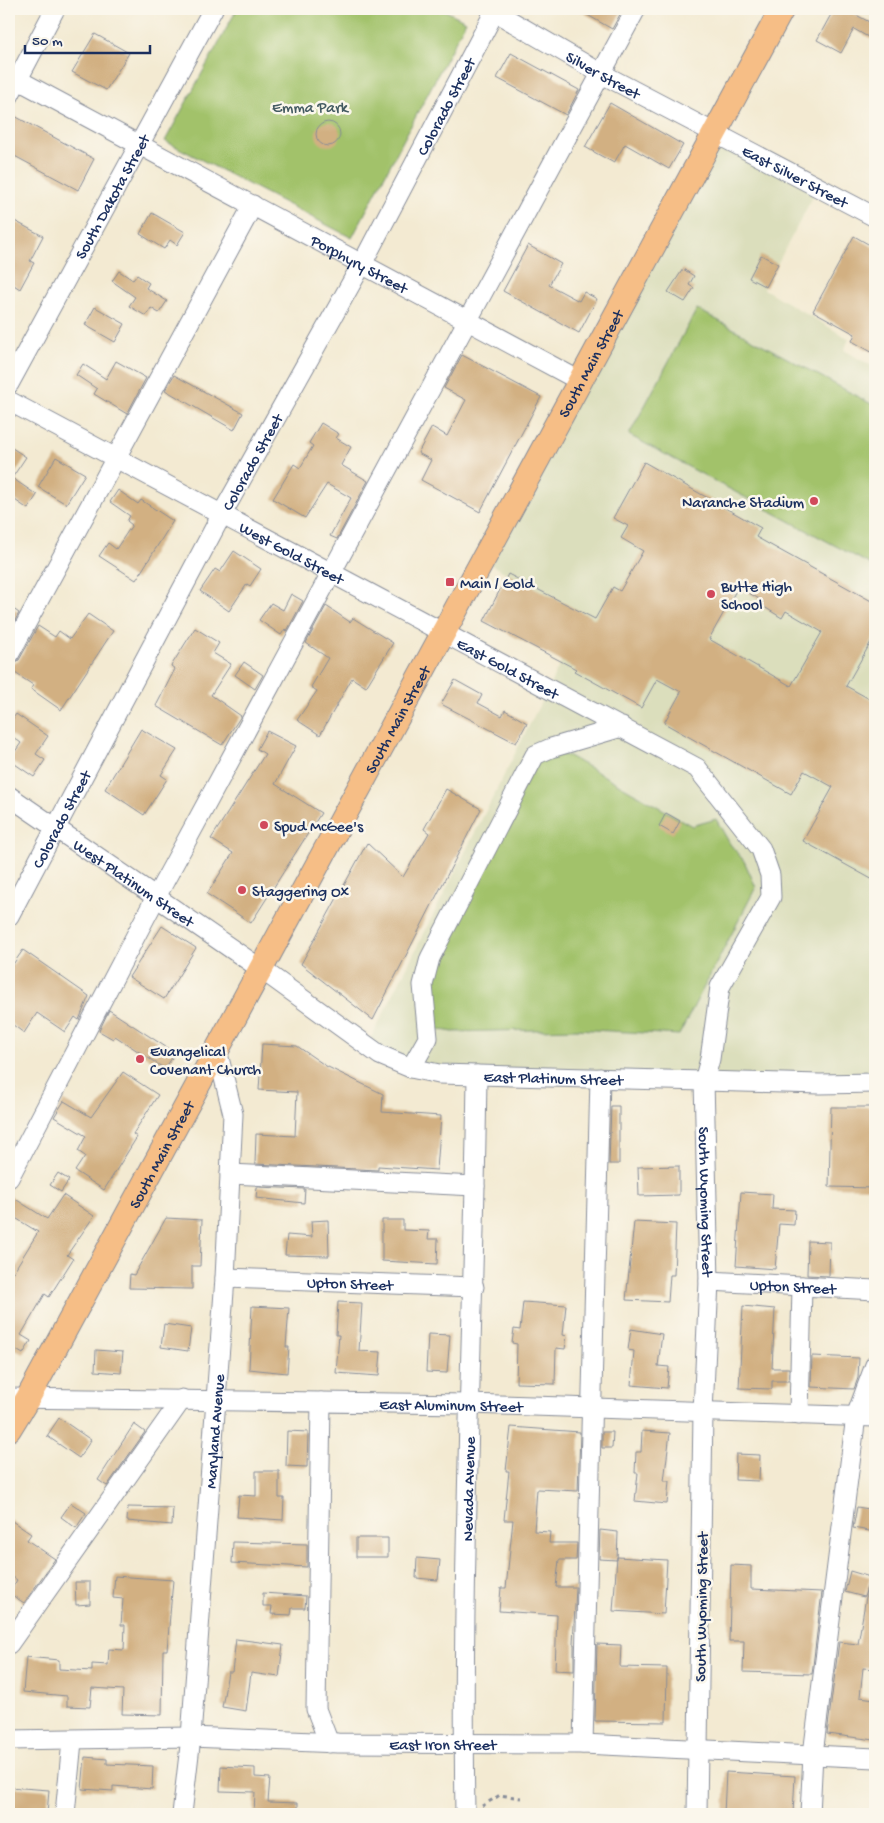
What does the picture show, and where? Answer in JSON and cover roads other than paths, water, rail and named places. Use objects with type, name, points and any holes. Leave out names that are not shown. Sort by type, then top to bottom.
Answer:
[{"type":"main road","name":"South Main Street","points":[[9,1428],[18,1398],[217,1050],[782,9]]},
{"type":"street","points":[[12,83],[55,9]]},
{"type":"street","name":"South Dakota Street","points":[[9,384],[213,9]]},
{"type":"street","points":[[9,1178],[156,897],[636,9]]},
{"type":"street","name":"Silver Street","points":[[494,10],[602,74],[714,134]]},
{"type":"street","name":"Colorado Street","points":[[9,916],[222,514],[362,264],[494,10]]},
{"type":"street","name":"Porphyry Street","points":[[12,83],[140,144],[580,381]]},
{"type":"street","name":"East Silver Street","points":[[714,134],[875,217]]},
{"type":"street","points":[[9,655],[253,205]]},
{"type":"street","name":"West Gold Street","points":[[9,401],[443,633]]},
{"type":"street","name":"East Gold Street","points":[[443,633],[574,703]]},
{"type":"street","name":"South Wyoming Street","points":[[574,703],[698,768],[761,849],[770,875],[771,897],[720,987],[710,1059],[704,1081],[709,1281],[703,1412],[697,1814]]},
{"type":"street","points":[[411,1068],[428,1038],[423,985],[430,958],[535,756],[551,748],[622,727]]},
{"type":"street","name":"West Platinum Street","points":[[9,796],[261,969]]},
{"type":"street","name":"East Platinum Street","points":[[261,969],[380,1055],[411,1068],[439,1074],[704,1081],[875,1083]]},
{"type":"street","name":"Maryland Avenue","points":[[182,1814],[191,1738],[214,1400],[225,1278],[233,1114],[217,1050]]},
{"type":"street","name":"Nevada Avenue","points":[[464,1814],[468,1404],[474,1288],[476,1074]]},
{"type":"street","points":[[583,1744],[600,1078]]},
{"type":"street","points":[[230,1174],[475,1186]]},
{"type":"street","name":"Upton Street","points":[[225,1278],[474,1288]]},
{"type":"street","name":"Upton Street","points":[[709,1281],[875,1290]]},
{"type":"street","points":[[799,1414],[802,1286]]},
{"type":"street","points":[[810,1814],[814,1754],[856,1416],[875,1365]]},
{"type":"street","name":"East Aluminum Street","points":[[18,1398],[468,1404],[875,1417]]},
{"type":"street","points":[[9,1644],[182,1399]]},
{"type":"street","points":[[321,1402],[316,1709],[329,1743]]},
{"type":"street","name":"East Iron Street","points":[[9,1740],[72,1741],[191,1738],[329,1743],[583,1744],[875,1758]]},
{"type":"street","points":[[65,1814],[72,1741]]},
{"type":"place","name":"Naranche Stadium","points":[[814,501]]},
{"type":"place","name":"Main / Gold","points":[[450,582]]},
{"type":"place","name":"Butte High School","points":[[711,594]]},
{"type":"place","name":"Spud McGee's","points":[[264,825]]},
{"type":"place","name":"Staggering Ox","points":[[242,890]]},
{"type":"place","name":"Evangelical Covenant Church","points":[[140,1059]]},
{"type":"park label","name":"Emma Park","points":[[310,106]]}]
